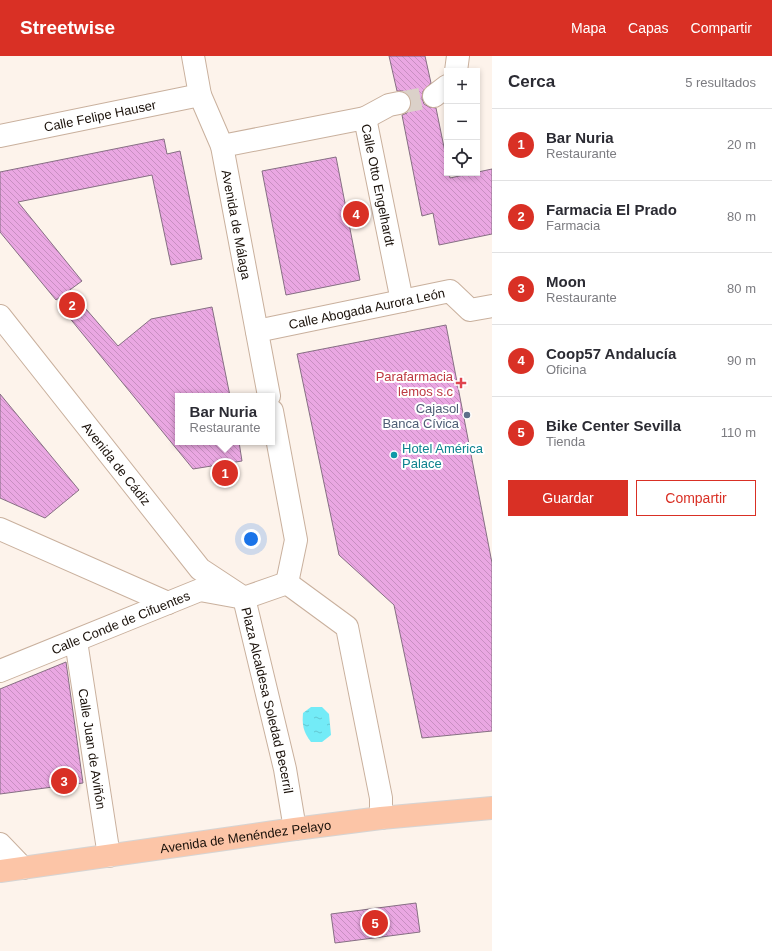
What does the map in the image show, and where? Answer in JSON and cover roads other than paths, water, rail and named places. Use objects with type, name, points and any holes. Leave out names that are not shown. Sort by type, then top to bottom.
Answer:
[{"type":"main road","name":"Avenida de Menéndez Pelayo","points":[[0,871],[295,829],[381,818],[492,808]]},
{"type":"street","name":"Avenida de Málaga","points":[[193,56],[200,95],[222,146],[268,393]]},
{"type":"street","points":[[456,68],[458,56]]},
{"type":"street","name":"Calle Felipe Hauser","points":[[0,136],[200,95]]},
{"type":"street","points":[[364,118],[389,105],[399,103]]},
{"type":"street","name":"Calle Otto Engelhardt","points":[[222,146],[364,118],[402,301]]},
{"type":"street","name":"Calle Abogada Aurora León","points":[[257,331],[450,291],[470,310],[492,306]]},
{"type":"street","name":"Avenida de Cádiz","points":[[0,316],[200,569],[244,598]]},
{"type":"street","points":[[275,427],[296,540],[287,583],[347,627],[381,798],[381,818]]},
{"type":"street","points":[[0,529],[168,603]]},
{"type":"street","name":"Plaza Alcaldesa Soledad Becerril","points":[[287,583],[244,598],[285,769],[295,829]]},
{"type":"street","name":"Calle Conde de Cifuentes","points":[[0,671],[200,590],[244,598]]},
{"type":"street","name":"Calle Juan de Aviñón","points":[[76,641],[109,856]]},
{"type":"street","points":[[0,844],[23,868]]},
{"type":"water","points":[[311,707],[322,707],[329,714],[331,735],[322,742],[311,742],[305,731],[303,724],[303,713]]},
{"type":"tunnel","points":[[399,103],[434,96]]},
{"type":"place","name":"Coop57 Andalucía","points":[[356,214]]},
{"type":"place","name":"Farmacia El Prado","points":[[72,305]]},
{"type":"place","name":"Parafarmacia lemos s.c","points":[[461,383]]},
{"type":"place","name":"Cajasol Banca Cívica","points":[[467,415]]},
{"type":"place","name":"Hotel América Palace","points":[[394,455]]},
{"type":"place","name":"Bar Nuria","points":[[225,473]]},
{"type":"place","name":"Moon","points":[[64,781]]},
{"type":"place","name":"Bike Center Sevilla","points":[[375,923]]}]
